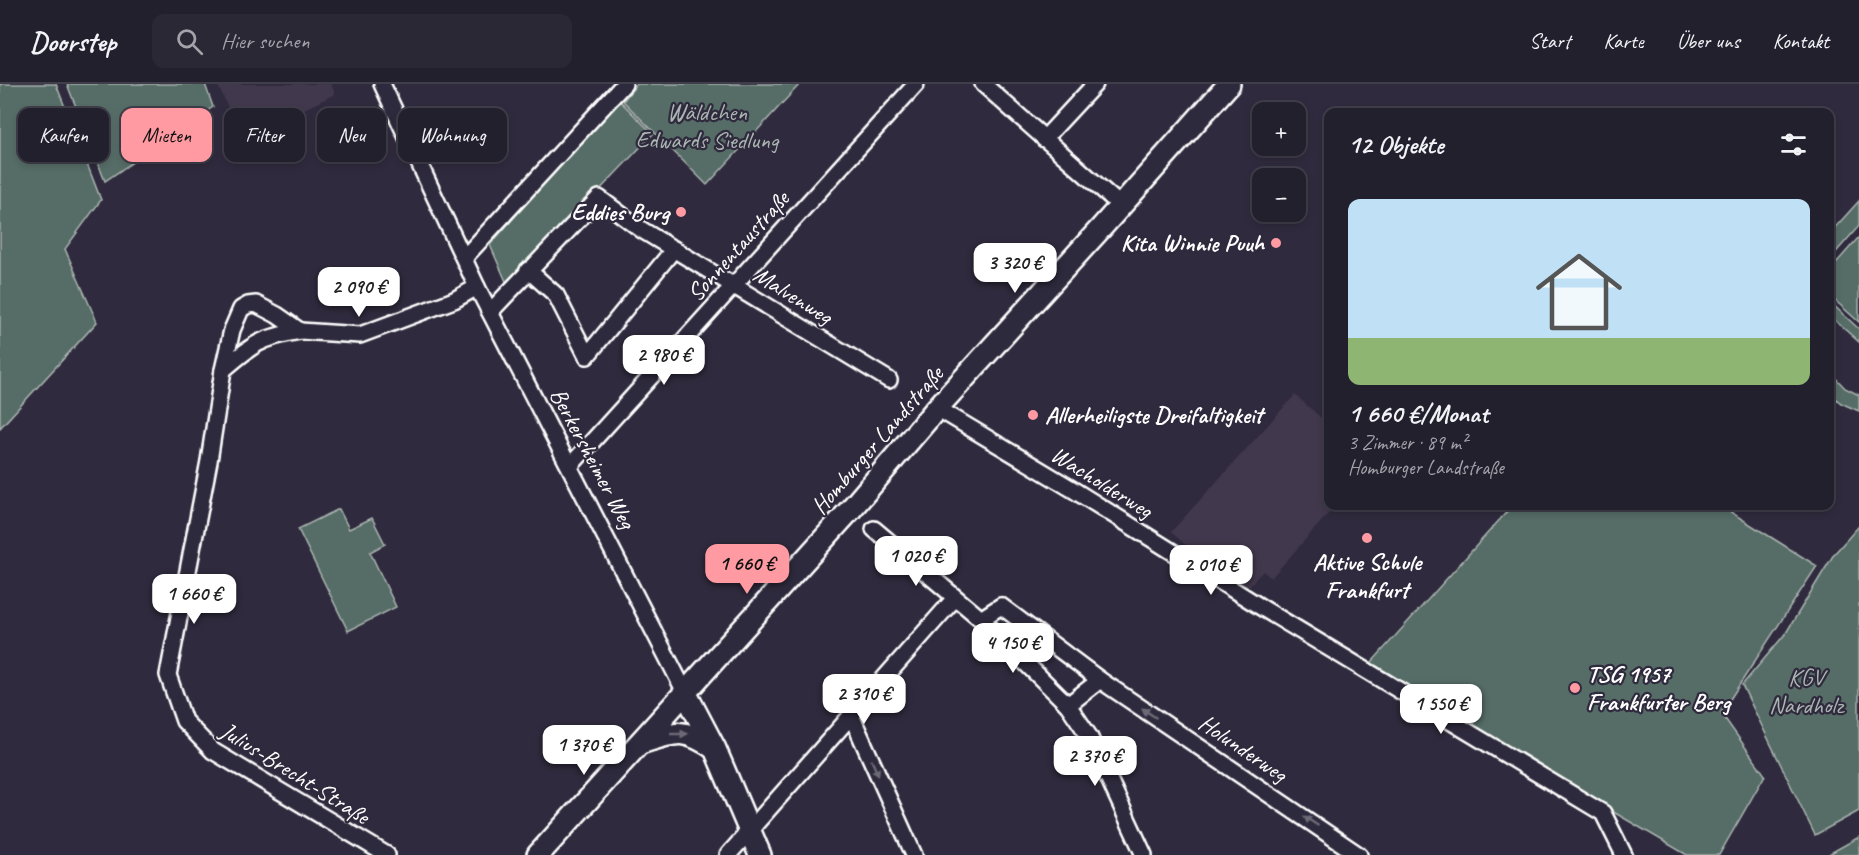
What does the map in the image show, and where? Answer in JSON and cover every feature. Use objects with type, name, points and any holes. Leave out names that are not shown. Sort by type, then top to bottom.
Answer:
[{"type":"street","name":"Berkersheimer Weg","points":[[382,84],[477,287],[529,391],[570,466],[673,672],[715,749],[760,855]]},
{"type":"street","points":[[464,258],[624,84]]},
{"type":"street","name":"Sonnentaustraße","points":[[570,466],[916,84]]},
{"type":"street","points":[[983,84],[1121,206]]},
{"type":"street","points":[[1044,139],[1095,84]]},
{"type":"street","name":"Homburger Landstraße","points":[[538,855],[1229,84]]},
{"type":"street","name":"Malvenweg","points":[[490,312],[599,198],[642,230],[889,380]]},
{"type":"street","points":[[528,270],[556,296],[587,356],[674,249]]},
{"type":"street","name":"Julius-Brecht-Straße","points":[[223,369],[263,339],[300,331],[360,336],[454,300],[477,287]]},
{"type":"street","name":"Julius-Brecht-Straße","points":[[300,331],[256,304],[241,309],[232,330],[168,675],[184,721],[213,751],[387,855]]},
{"type":"street","name":"Wacholderweg","points":[[937,408],[1264,609],[1603,813],[1624,855]]},
{"type":"street","points":[[874,529],[981,619],[1068,705],[1089,736],[1144,855]]},
{"type":"street","points":[[728,855],[955,598]]},
{"type":"street","name":"Holunderweg","points":[[981,619],[1001,606],[1101,680],[1359,855]]},
{"type":"street","points":[[1068,705],[1101,680]]},
{"type":"street","points":[[851,715],[914,855]]},
{"type":"street","points":[[640,743],[681,732],[695,736],[715,749]]},
{"type":"shaded area","points":[[217,84],[331,84],[335,94],[305,109],[228,108]]},
{"type":"shaded area","points":[[1295,395],[1324,421],[1324,510],[1331,510],[1271,578],[1263,571],[1247,588],[1185,551],[1188,547],[1171,532]]},
{"type":"green space","points":[[0,84],[56,84],[65,108],[18,108],[18,162],[86,162],[101,200],[65,249],[97,322],[0,428]]},
{"type":"green space","points":[[67,84],[205,84],[213,107],[121,108],[121,162],[133,162],[105,181],[98,162],[109,162],[109,108],[76,108]]},
{"type":"green space","name":"Wäldchen Edwards Siedlung","points":[[637,84],[800,84],[707,185],[623,101]]},
{"type":"green space","points":[[618,99],[653,134],[508,286],[490,245]]},
{"type":"green space","points":[[1859,201],[1859,226],[1834,254],[1834,229]]},
{"type":"green space","points":[[1859,237],[1859,322],[1834,300],[1834,265]]},
{"type":"green space","points":[[1834,306],[1859,329],[1859,342],[1834,320]]},
{"type":"green space","points":[[1834,376],[1845,388],[1859,395],[1859,411],[1834,397]]},
{"type":"green space","points":[[339,509],[349,529],[372,518],[385,544],[370,552],[396,607],[348,631],[298,529]]},
{"type":"green space","name":"TSG 1957 Frankfurter Berg","points":[[1508,510],[1727,510],[1817,566],[1721,713],[1765,775],[1719,855],[1687,855],[1371,663]]},
{"type":"green space","name":"KGV Nardholz","points":[[1859,526],[1859,811],[1815,835],[1742,685],[1786,633],[1834,554]]},
{"type":"green space","points":[[1859,837],[1859,855],[1827,855]]},
{"type":"place","name":"Eddies Burg","points":[[681,212]]},
{"type":"place","name":"Kita Winnie Puuh","points":[[1276,243]]},
{"type":"place","name":"Allerheiligste Dreifaltigkeit","points":[[1033,415]]},
{"type":"place","name":"Aktive Schule Frankfurt","points":[[1367,538]]},
{"type":"place","name":"TSG 1957 Frankfurter Berg","points":[[1575,688]]}]
